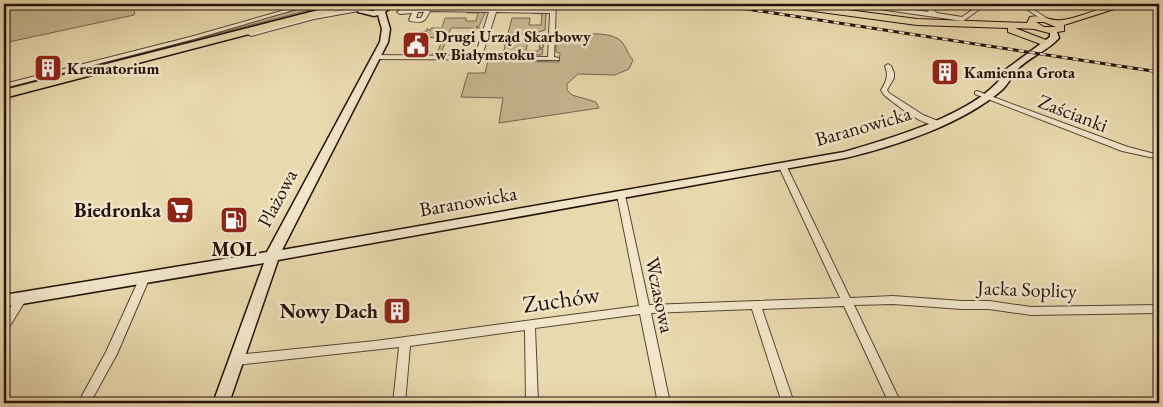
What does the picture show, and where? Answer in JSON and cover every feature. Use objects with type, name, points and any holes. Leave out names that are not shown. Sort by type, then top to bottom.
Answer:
[{"type":"highway","points":[[4,88],[358,7]]},
{"type":"highway","points":[[4,96],[358,7]]},
{"type":"main road","points":[[784,4],[917,22],[993,26],[1043,22],[1123,4]]},
{"type":"main road","points":[[807,4],[937,20],[1043,22],[1106,4]]},
{"type":"main road","points":[[1078,12],[1112,4],[1123,4]]},
{"type":"main road","points":[[993,26],[1016,31],[1043,43]]},
{"type":"street","points":[[4,88],[311,4]]},
{"type":"street","points":[[924,4],[934,14]]},
{"type":"street","points":[[880,6],[966,18],[984,4]]},
{"type":"street","points":[[1022,4],[1043,22]]},
{"type":"street","points":[[358,7],[383,12]]},
{"type":"street","points":[[358,7],[383,12]]},
{"type":"street","points":[[478,58],[493,12],[492,7]]},
{"type":"street","points":[[376,57],[554,59],[552,7],[424,8],[400,12]]},
{"type":"street","name":"Plażowa","points":[[220,403],[272,256],[288,222],[376,57],[386,33],[383,12]]},
{"type":"street","name":"Baranowicka","points":[[4,301],[783,167],[861,151],[901,138],[964,111],[981,95],[1008,80],[1015,68],[1043,43],[1055,38],[1043,22]]},
{"type":"street","points":[[888,66],[892,74],[890,82],[884,90],[886,94],[920,117],[935,123]]},
{"type":"street","name":"Zaścianki","points":[[981,95],[1125,149],[1159,157]]},
{"type":"street","points":[[783,167],[895,403]]},
{"type":"street","name":"Wczasowa","points":[[621,194],[664,403]]},
{"type":"street","points":[[84,403],[111,354],[145,277]]},
{"type":"street","points":[[4,326],[22,298]]},
{"type":"street","name":"Zuchów","points":[[236,360],[406,342],[646,309],[893,300]]},
{"type":"street","name":"Jacka Soplicy","points":[[893,300],[989,305],[1031,311],[1159,308]]},
{"type":"street","points":[[755,304],[788,403]]},
{"type":"street","points":[[530,325],[532,403]]},
{"type":"street","points":[[399,403],[406,342]]},
{"type":"shaded area","points":[[4,4],[136,4],[134,15],[4,43]]},
{"type":"shaded area","points":[[315,4],[333,4],[4,88],[189,40]]},
{"type":"shaded area","points":[[468,11],[485,13],[479,26],[476,27],[480,28],[478,32],[472,33],[473,28],[451,28],[441,53],[444,53],[443,56],[432,54],[438,51],[443,38],[417,37],[420,32],[427,31],[427,28],[430,31],[431,28],[442,28],[445,18],[466,18],[466,21],[476,21],[478,13],[467,13]]},
{"type":"shaded area","points":[[533,13],[546,13],[545,30],[533,34],[545,35],[543,48],[539,48],[541,36],[508,33],[512,18],[530,18],[529,25],[541,25],[542,14]]},
{"type":"shaded area","points":[[579,34],[602,34],[618,39],[622,42],[633,60],[629,69],[615,75],[578,74],[567,84],[567,90],[572,95],[596,102],[599,108],[499,123],[503,98],[461,97],[468,73],[485,73],[488,61],[559,62],[560,53],[556,52],[556,41]]},
{"type":"shaded area","points":[[506,41],[528,41],[526,51],[543,49],[542,55],[503,55]]},
{"type":"railway","points":[[674,4],[692,6]]},
{"type":"railway","points":[[685,4],[702,6]]},
{"type":"railway","points":[[696,4],[719,7]]},
{"type":"railway","points":[[714,4],[1159,72]]},
{"type":"place","name":"Drugi Urząd Skarbowy w Białymstoku","points":[[416,45]]},
{"type":"place","name":"Krematorium","points":[[48,68]]},
{"type":"place","name":"Kamienna Grota","points":[[945,72]]},
{"type":"place","name":"Biedronka","points":[[180,210]]},
{"type":"place","name":"MOL","points":[[234,220]]},
{"type":"place","name":"Nowy Dach","points":[[397,311]]}]
